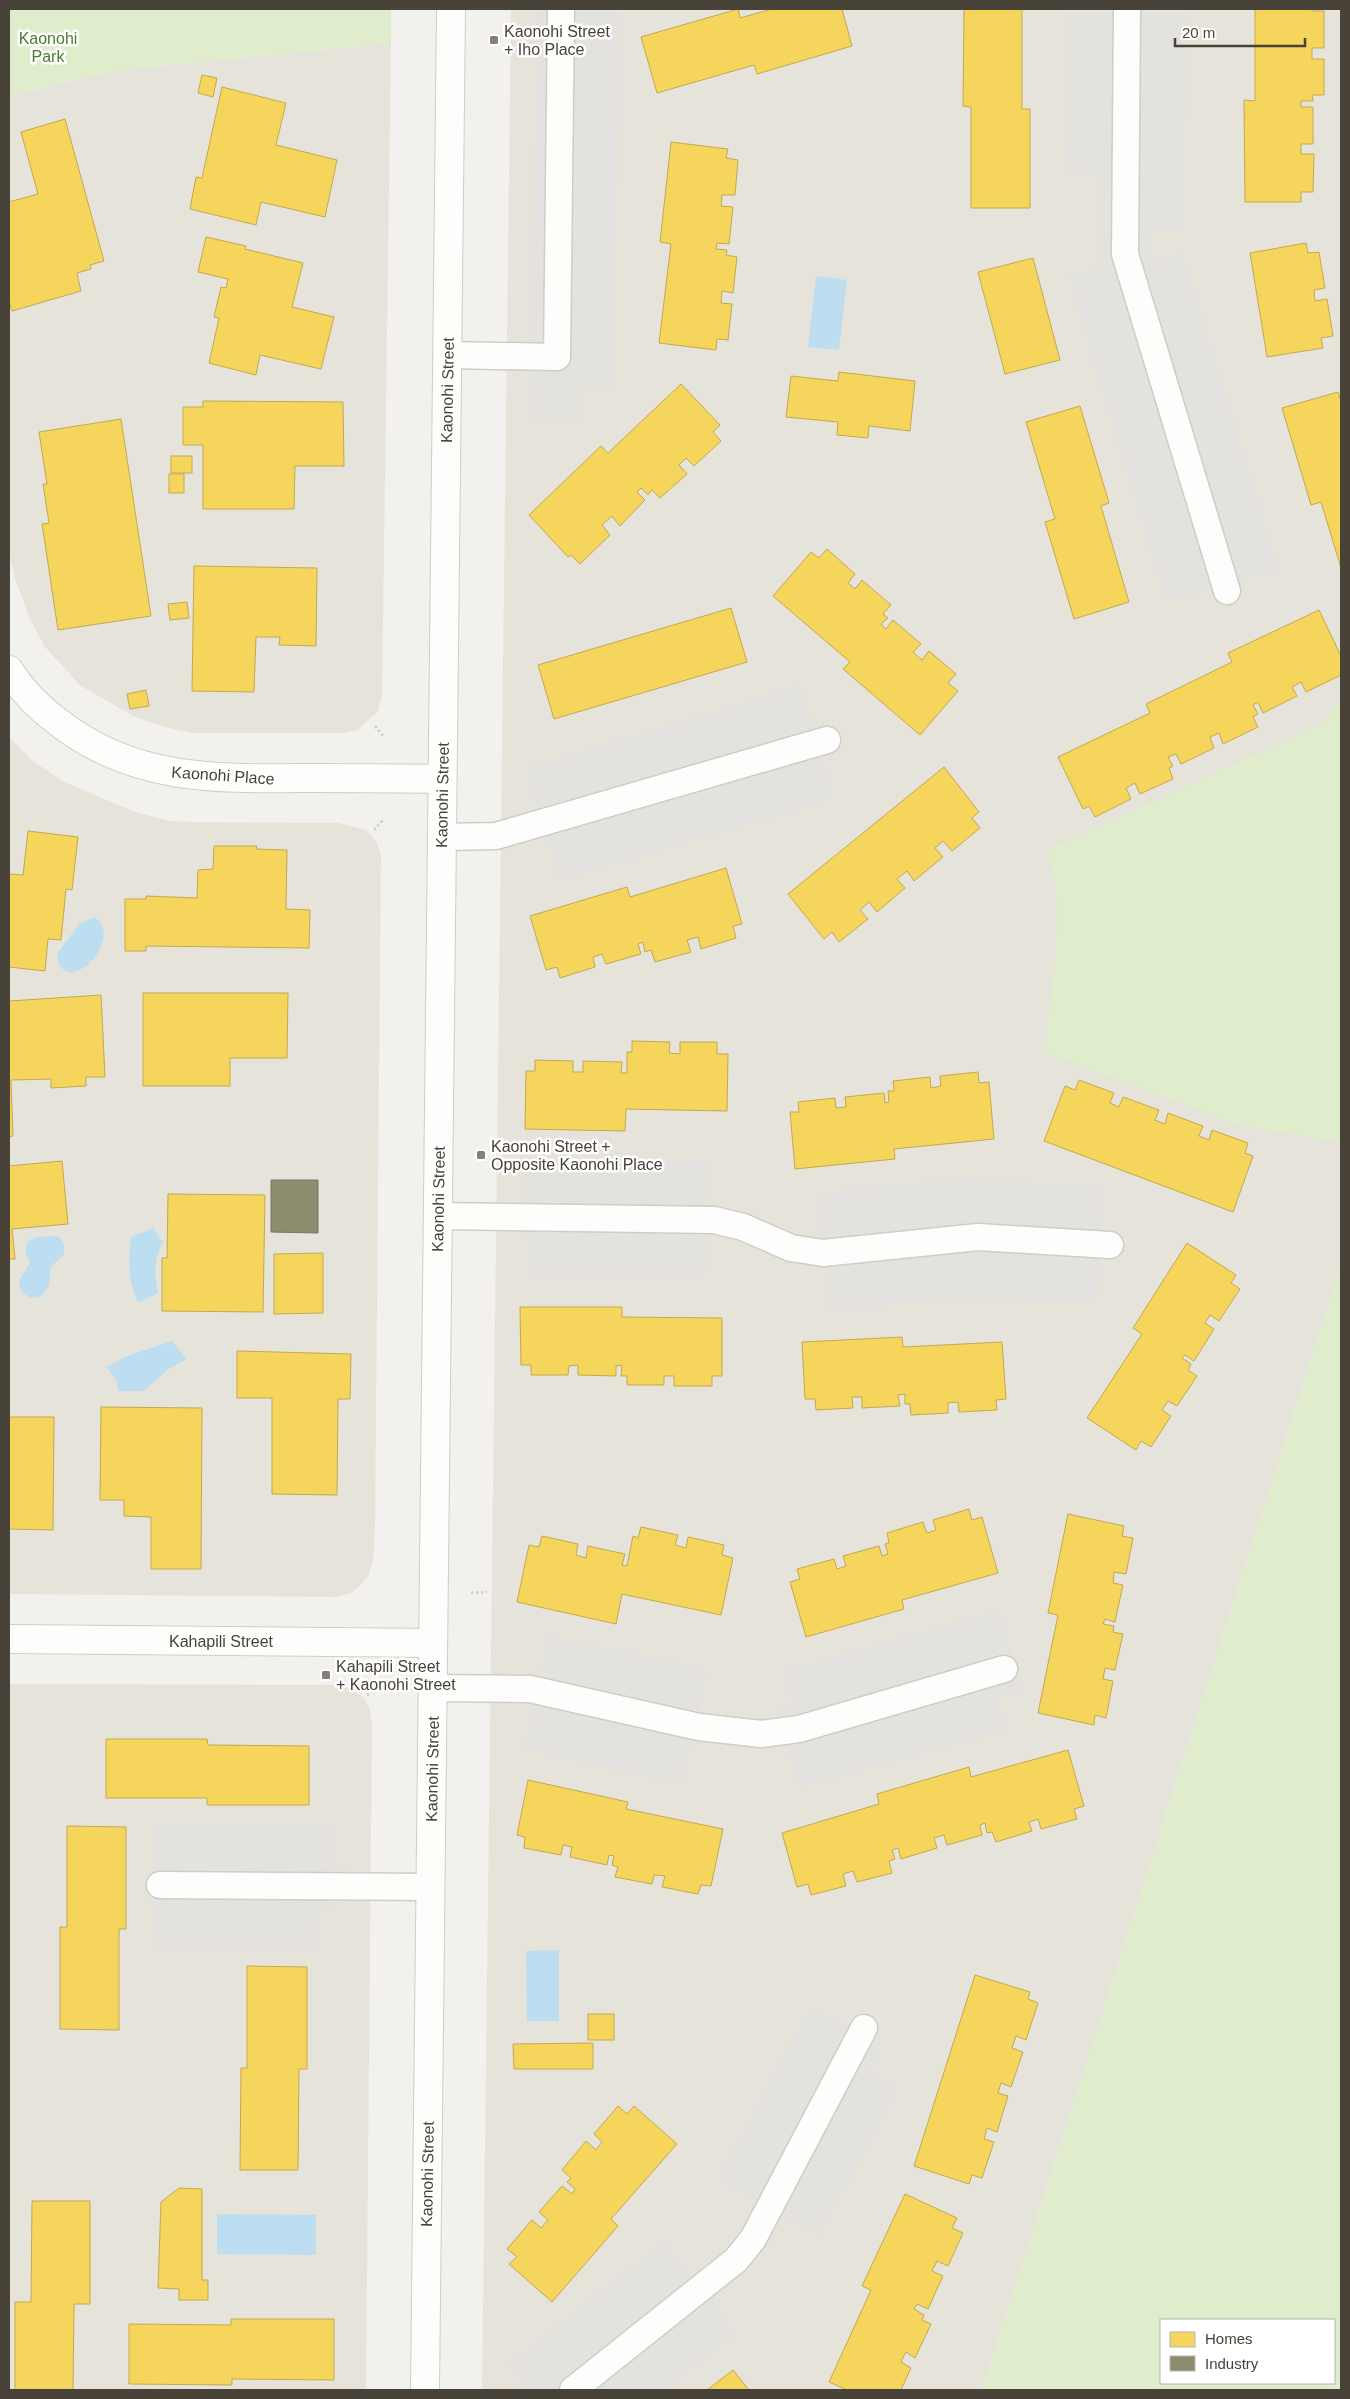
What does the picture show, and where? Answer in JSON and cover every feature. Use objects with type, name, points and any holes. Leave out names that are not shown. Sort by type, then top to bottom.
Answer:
[{"type":"street","name":"Kaonohi Street","points":[[425,2390],[451,9]]},
{"type":"street","name":"Kaonohi Place","points":[[9,670],[19,686],[43,711],[72,733],[103,751],[142,767],[183,775],[230,779],[442,779]]},
{"type":"street","name":"Kahapili Street","points":[[9,1639],[433,1643]]},
{"type":"lane","points":[[1127,9],[1125,254],[1227,591]]},
{"type":"lane","points":[[447,355],[557,358],[561,10]]},
{"type":"lane","points":[[442,836],[496,836],[827,740]]},
{"type":"lane","points":[[438,1216],[714,1220],[743,1227],[791,1248],[822,1253],[978,1237],[1110,1245]]},
{"type":"lane","points":[[433,1688],[530,1689],[699,1727],[761,1734],[799,1730],[1004,1669]]},
{"type":"lane","points":[[160,1885],[430,1887]]},
{"type":"lane","points":[[573,2390],[736,2260],[753,2239],[864,2028]]},
{"type":"path","points":[[374,726],[384,736]]},
{"type":"path","points":[[374,830],[384,819]]},
{"type":"path","points":[[471,1593],[487,1592]]},
{"type":"path","points":[[368,1695],[376,1688]]},
{"type":"shaded area","points":[[511,9],[1341,9],[1341,1266],[982,2390],[482,2390]]},
{"type":"shaded area","points":[[536,9],[620,9],[615,386],[582,386],[581,421],[531,421]]},
{"type":"shaded area","points":[[1068,13],[1187,15],[1184,230],[1151,230],[1150,255],[1153,262],[1183,253],[1279,569],[1166,603],[1068,276],[1099,266],[1100,175],[1066,174]]},
{"type":"shaded area","points":[[391,43],[382,695],[378,711],[358,730],[345,733],[193,733],[165,727],[135,717],[81,686],[45,647],[30,619],[15,579],[9,554],[9,96],[118,70]]},
{"type":"shaded area","points":[[801,685],[834,799],[559,881],[526,768]]},
{"type":"shaded area","points":[[9,737],[33,761],[64,782],[138,813],[170,821],[338,823],[366,830],[376,841],[381,854],[375,1530],[373,1560],[369,1574],[362,1584],[351,1593],[338,1597],[9,1594]]},
{"type":"shaded area","points":[[706,1159],[707,1276],[527,1277],[526,1160]]},
{"type":"shaded area","points":[[960,1178],[1104,1187],[1097,1305],[962,1298],[830,1311],[818,1193]]},
{"type":"shaded area","points":[[999,1610],[1022,1690],[997,1698],[1006,1730],[798,1789],[775,1708],[792,1703],[783,1671]]},
{"type":"shaded area","points":[[548,1635],[707,1669],[682,1785],[524,1750]]},
{"type":"shaded area","points":[[9,1684],[335,1685],[351,1689],[363,1697],[369,1707],[372,1722],[366,2390],[9,2390]]},
{"type":"shaded area","points":[[153,1823],[334,1825],[333,1908],[319,1908],[319,1950],[152,1948]]},
{"type":"shaded area","points":[[810,2006],[883,2046],[870,2071],[899,2088],[820,2236],[717,2180]]},
{"type":"shaded area","points":[[664,2241],[737,2334],[666,2390],[528,2390],[507,2364]]},
{"type":"green space","name":"Kaonohi Park","points":[[9,9],[391,9],[391,43],[118,70],[9,96]]},
{"type":"green space","points":[[1341,698],[1341,1142],[1242,1126],[1045,1052],[1057,932],[1054,876],[1048,850],[1322,724]]},
{"type":"green space","points":[[1341,1266],[1341,2390],[982,2390]]},
{"type":"water","points":[[816,276],[847,280],[839,350],[808,347]]},
{"type":"water","points":[[94,917],[102,927],[103,939],[99,951],[80,970],[70,972],[61,968],[57,954],[79,924]]},
{"type":"water","points":[[153,1228],[163,1242],[158,1254],[156,1267],[158,1293],[138,1303],[132,1286],[130,1270],[131,1237]]},
{"type":"water","points":[[59,1237],[64,1244],[64,1255],[51,1266],[49,1286],[40,1297],[30,1298],[21,1291],[19,1280],[30,1263],[26,1254],[26,1246],[31,1239]]},
{"type":"water","points":[[172,1341],[186,1359],[167,1370],[144,1391],[118,1391],[117,1382],[107,1367],[127,1356]]},
{"type":"water","points":[[559,1950],[559,2021],[527,2021],[526,1951]]},
{"type":"water","points":[[217,2214],[316,2215],[316,2255],[217,2254]]},
{"type":"building: Homes","points":[[738,9],[740,18],[772,9],[842,9],[852,46],[757,74],[754,65],[657,93],[641,37]]},
{"type":"building: Homes","points":[[964,9],[1022,9],[1022,109],[1030,109],[1030,208],[971,208],[971,107],[963,106]]},
{"type":"building: Homes","points":[[1255,9],[1312,9],[1312,11],[1324,11],[1324,48],[1312,48],[1312,59],[1324,59],[1324,95],[1312,95],[1313,101],[1301,101],[1301,107],[1313,107],[1313,144],[1301,144],[1301,154],[1314,154],[1313,192],[1301,192],[1301,202],[1245,202],[1244,100],[1255,101]]},
{"type":"building: Homes","points":[[202,75],[217,78],[213,97],[198,93]]},
{"type":"building: Homes","points":[[222,87],[286,103],[276,145],[337,160],[325,217],[261,202],[256,225],[190,209],[196,177],[202,178]]},
{"type":"building: Homes","points":[[65,119],[104,261],[90,265],[91,269],[77,273],[81,291],[12,311],[9,301],[9,202],[38,194],[21,132]]},
{"type":"building: Homes","points":[[671,142],[728,149],[726,158],[738,160],[735,195],[722,195],[721,206],[733,207],[729,244],[717,243],[716,249],[727,250],[726,255],[737,257],[733,293],[722,291],[721,303],[732,304],[728,340],[717,339],[716,350],[659,343],[671,244],[660,242]]},
{"type":"building: Homes","points":[[206,237],[246,246],[245,249],[303,263],[292,307],[334,317],[321,369],[260,355],[256,375],[209,363],[219,318],[214,317],[221,287],[226,288],[228,279],[198,272]]},
{"type":"building: Homes","points":[[1306,243],[1308,253],[1319,252],[1325,288],[1314,290],[1315,301],[1327,299],[1333,336],[1321,338],[1323,348],[1267,357],[1250,253]]},
{"type":"building: Homes","points":[[1033,258],[1060,360],[1005,374],[978,272]]},
{"type":"building: Homes","points":[[839,372],[915,381],[910,431],[869,426],[868,438],[837,435],[838,422],[786,417],[791,376],[838,381]]},
{"type":"building: Homes","points":[[681,384],[720,425],[713,432],[721,441],[694,466],[686,458],[679,465],[687,474],[660,498],[652,490],[648,495],[641,488],[637,492],[645,500],[620,526],[612,516],[602,525],[610,535],[580,564],[571,555],[568,557],[529,515],[601,446],[608,453]]},
{"type":"building: Homes","points":[[1338,392],[1341,401],[1341,568],[1321,502],[1311,505],[1282,408]]},
{"type":"building: Homes","points":[[203,401],[343,402],[344,466],[295,466],[294,509],[203,509],[203,445],[183,445],[183,407],[203,407]]},
{"type":"building: Homes","points":[[1080,406],[1109,503],[1101,506],[1129,602],[1074,619],[1045,522],[1055,519],[1026,422]]},
{"type":"building: Homes","points":[[121,419],[151,616],[58,630],[42,524],[49,523],[43,484],[47,484],[39,432]]},
{"type":"building: Homes","points":[[171,456],[192,456],[192,473],[171,473]]},
{"type":"building: Homes","points":[[169,474],[184,474],[184,493],[169,493]]},
{"type":"building: Homes","points":[[827,549],[855,574],[848,583],[855,589],[862,580],[891,605],[883,614],[888,618],[881,624],[886,629],[893,620],[921,644],[913,652],[922,660],[929,651],[956,674],[948,683],[958,691],[920,735],[843,669],[850,662],[773,596],[811,552],[819,558]]},
{"type":"building: Homes","points":[[194,566],[317,568],[316,646],[279,645],[280,637],[256,637],[254,692],[192,691]]},
{"type":"building: Homes","points":[[187,602],[189,618],[170,620],[168,604]]},
{"type":"building: Homes","points":[[731,608],[747,662],[554,719],[538,665]]},
{"type":"building: Homes","points":[[1319,610],[1341,656],[1341,675],[1306,692],[1301,682],[1292,687],[1297,696],[1263,713],[1258,702],[1253,705],[1258,714],[1253,717],[1258,727],[1223,744],[1219,733],[1210,737],[1214,748],[1181,764],[1176,754],[1168,757],[1173,766],[1169,768],[1173,779],[1140,794],[1135,783],[1126,788],[1131,799],[1095,817],[1089,806],[1083,809],[1058,757],[1150,713],[1146,704],[1232,662],[1228,653]]},
{"type":"building: Homes","points":[[146,690],[149,706],[130,709],[127,694]]},
{"type":"building: Homes","points":[[944,767],[979,812],[972,818],[980,828],[952,851],[943,841],[935,848],[943,857],[914,881],[907,871],[897,879],[905,888],[877,912],[869,902],[860,910],[868,919],[839,942],[832,932],[824,939],[788,894]]},
{"type":"building: Homes","points":[[28,831],[78,837],[72,890],[66,889],[61,940],[48,939],[45,971],[9,967],[9,874],[23,875]]},
{"type":"building: Homes","points":[[214,846],[257,846],[256,849],[287,850],[286,909],[310,910],[309,948],[146,946],[146,951],[125,951],[125,899],[146,899],[146,896],[197,898],[198,870],[213,869]]},
{"type":"building: Homes","points":[[726,868],[742,924],[733,926],[736,938],[701,949],[698,937],[687,940],[691,952],[655,962],[651,950],[645,952],[643,942],[638,944],[641,954],[606,964],[602,954],[593,957],[595,967],[560,978],[557,967],[546,970],[530,916],[627,887],[630,897]]},
{"type":"building: Homes","points":[[143,993],[288,993],[287,1058],[230,1058],[230,1086],[143,1086]]},
{"type":"building: Homes","points":[[101,995],[105,1077],[86,1077],[86,1086],[51,1088],[51,1079],[11,1080],[13,1136],[9,1137],[9,1001]]},
{"type":"building: Homes","points":[[632,1041],[670,1042],[669,1053],[680,1054],[680,1042],[717,1042],[717,1054],[728,1054],[727,1111],[626,1109],[625,1131],[525,1129],[526,1071],[535,1071],[535,1060],[573,1061],[573,1072],[583,1072],[583,1061],[622,1062],[621,1073],[627,1073],[627,1052],[632,1052]]},
{"type":"building: Homes","points":[[978,1072],[979,1083],[989,1082],[994,1139],[894,1149],[895,1159],[795,1169],[790,1112],[799,1112],[798,1102],[835,1098],[836,1108],[846,1107],[845,1097],[884,1093],[885,1103],[889,1102],[888,1091],[894,1091],[893,1081],[930,1077],[931,1088],[941,1086],[940,1076]]},
{"type":"building: Homes","points":[[1079,1080],[1114,1093],[1110,1103],[1119,1107],[1123,1097],[1159,1110],[1155,1120],[1165,1124],[1168,1113],[1203,1126],[1199,1136],[1209,1140],[1212,1130],[1248,1143],[1245,1153],[1253,1156],[1233,1212],[1044,1141],[1065,1086],[1075,1090]]},
{"type":"building: Homes","points":[[62,1161],[68,1224],[12,1229],[15,1259],[9,1259],[9,1166]]},
{"type":"building: Homes","points":[[168,1194],[265,1195],[263,1312],[162,1311],[162,1258],[167,1258]]},
{"type":"building: Homes","points":[[1187,1243],[1236,1275],[1231,1283],[1240,1289],[1219,1321],[1210,1315],[1205,1323],[1214,1329],[1194,1361],[1185,1355],[1182,1358],[1191,1364],[1188,1370],[1197,1376],[1177,1406],[1168,1401],[1162,1410],[1171,1416],[1151,1447],[1141,1441],[1136,1450],[1087,1418],[1142,1334],[1133,1328]]},
{"type":"building: Homes","points":[[323,1253],[323,1313],[274,1314],[274,1254]]},
{"type":"building: Homes","points":[[520,1307],[622,1307],[622,1317],[722,1318],[722,1376],[712,1376],[712,1386],[674,1386],[674,1376],[664,1376],[664,1385],[627,1385],[627,1376],[621,1376],[622,1365],[616,1366],[616,1376],[578,1375],[578,1365],[569,1366],[568,1375],[531,1375],[531,1365],[521,1365]]},
{"type":"building: Homes","points":[[902,1337],[903,1347],[1002,1342],[1006,1399],[996,1400],[997,1410],[959,1412],[958,1402],[948,1403],[948,1413],[911,1415],[910,1404],[905,1404],[905,1394],[898,1395],[900,1406],[862,1408],[862,1397],[852,1397],[853,1408],[816,1410],[815,1399],[805,1399],[802,1342]]},
{"type":"building: Homes","points":[[237,1351],[351,1354],[350,1399],[338,1399],[337,1495],[272,1494],[272,1398],[237,1398]]},
{"type":"building: Homes","points":[[101,1407],[202,1408],[201,1569],[151,1569],[151,1517],[124,1516],[124,1500],[100,1500]]},
{"type":"building: Homes","points":[[9,1417],[54,1417],[53,1530],[9,1529]]},
{"type":"building: Homes","points":[[969,1509],[972,1520],[982,1517],[998,1573],[902,1600],[904,1609],[806,1637],[790,1582],[800,1579],[797,1569],[834,1559],[837,1569],[846,1566],[843,1556],[879,1546],[882,1556],[888,1554],[885,1544],[889,1543],[887,1533],[923,1522],[927,1533],[936,1530],[933,1520]]},
{"type":"building: Homes","points":[[1068,1514],[1124,1526],[1122,1536],[1133,1538],[1126,1574],[1114,1572],[1113,1583],[1123,1585],[1115,1622],[1105,1619],[1103,1624],[1114,1626],[1113,1632],[1123,1634],[1115,1670],[1105,1668],[1103,1679],[1113,1681],[1106,1718],[1095,1715],[1094,1725],[1038,1713],[1058,1615],[1048,1613]]},
{"type":"building: Homes","points":[[641,1527],[678,1535],[675,1545],[686,1548],[688,1537],[724,1545],[722,1555],[733,1558],[721,1615],[622,1594],[616,1624],[517,1602],[529,1545],[539,1547],[542,1536],[578,1544],[576,1555],[586,1558],[588,1546],[625,1554],[622,1565],[627,1566],[633,1536],[638,1538]]},
{"type":"building: Homes","points":[[106,1739],[207,1739],[208,1745],[309,1746],[309,1805],[207,1805],[207,1798],[106,1798]]},
{"type":"building: Homes","points":[[1068,1750],[1084,1806],[1074,1809],[1077,1819],[1041,1829],[1038,1819],[1029,1822],[1032,1831],[996,1842],[992,1832],[987,1833],[985,1823],[980,1825],[982,1835],[947,1845],[944,1835],[934,1838],[937,1848],[901,1859],[898,1848],[892,1850],[895,1859],[889,1861],[892,1873],[857,1882],[853,1871],[843,1874],[846,1886],[811,1895],[808,1884],[797,1887],[782,1833],[879,1804],[877,1794],[969,1767],[971,1777]]},
{"type":"building: Homes","points":[[528,1780],[628,1802],[626,1809],[723,1829],[711,1886],[701,1885],[698,1894],[662,1887],[665,1876],[654,1875],[652,1884],[615,1877],[618,1867],[612,1865],[614,1856],[609,1855],[607,1865],[570,1857],[572,1847],[563,1845],[561,1855],[524,1848],[525,1837],[517,1835]]},
{"type":"building: Homes","points":[[67,1826],[126,1827],[126,1929],[119,1929],[119,2030],[60,2029],[60,1927],[67,1927]]},
{"type":"building: Homes","points":[[247,1966],[307,1967],[307,2069],[299,2069],[298,2170],[240,2170],[241,2068],[247,2068]]},
{"type":"building: Homes","points":[[975,1975],[1030,1992],[1028,1999],[1038,2003],[1026,2040],[1016,2036],[1012,2048],[1023,2052],[1011,2087],[1001,2083],[998,2093],[1008,2096],[997,2132],[987,2128],[984,2139],[994,2142],[982,2178],[972,2175],[969,2184],[914,2166]]},
{"type":"building: Homes","points":[[588,2014],[614,2014],[614,2040],[588,2040]]},
{"type":"building: Homes","points":[[593,2043],[593,2069],[514,2069],[513,2044]]},
{"type":"building: Homes","points":[[618,2106],[627,2114],[634,2106],[677,2144],[611,2219],[618,2226],[552,2302],[509,2264],[517,2257],[507,2249],[532,2220],[541,2228],[548,2220],[539,2212],[562,2186],[572,2194],[575,2189],[567,2182],[571,2178],[562,2170],[586,2141],[596,2150],[602,2142],[594,2134]]},
{"type":"building: Homes","points":[[179,2188],[202,2189],[202,2280],[208,2280],[208,2300],[179,2300],[179,2289],[158,2288],[161,2202]]},
{"type":"building: Homes","points":[[905,2194],[957,2218],[952,2228],[963,2233],[948,2266],[937,2261],[932,2271],[943,2276],[928,2309],[917,2304],[914,2309],[924,2315],[922,2320],[931,2324],[915,2358],[906,2352],[901,2362],[911,2368],[901,2390],[847,2390],[829,2382],[871,2290],[862,2286]]},
{"type":"building: Homes","points":[[32,2201],[90,2201],[90,2304],[74,2304],[73,2390],[15,2390],[15,2302],[31,2302]]},
{"type":"building: Homes","points":[[231,2319],[334,2319],[334,2380],[232,2379],[232,2385],[129,2384],[129,2324],[231,2325]]},
{"type":"building: Homes","points":[[733,2370],[749,2390],[707,2390]]},
{"type":"building: Industry","points":[[271,1180],[318,1180],[318,1233],[271,1232]]},
{"type":"place","name":"Kaonohi Street + Iho Place","points":[[494,40]]},
{"type":"place","name":"Kaonohi Street + Opposite Kaonohi Place","points":[[481,1155]]},
{"type":"place","name":"Kahapili Street + Kaonohi Street","points":[[326,1675]]}]
